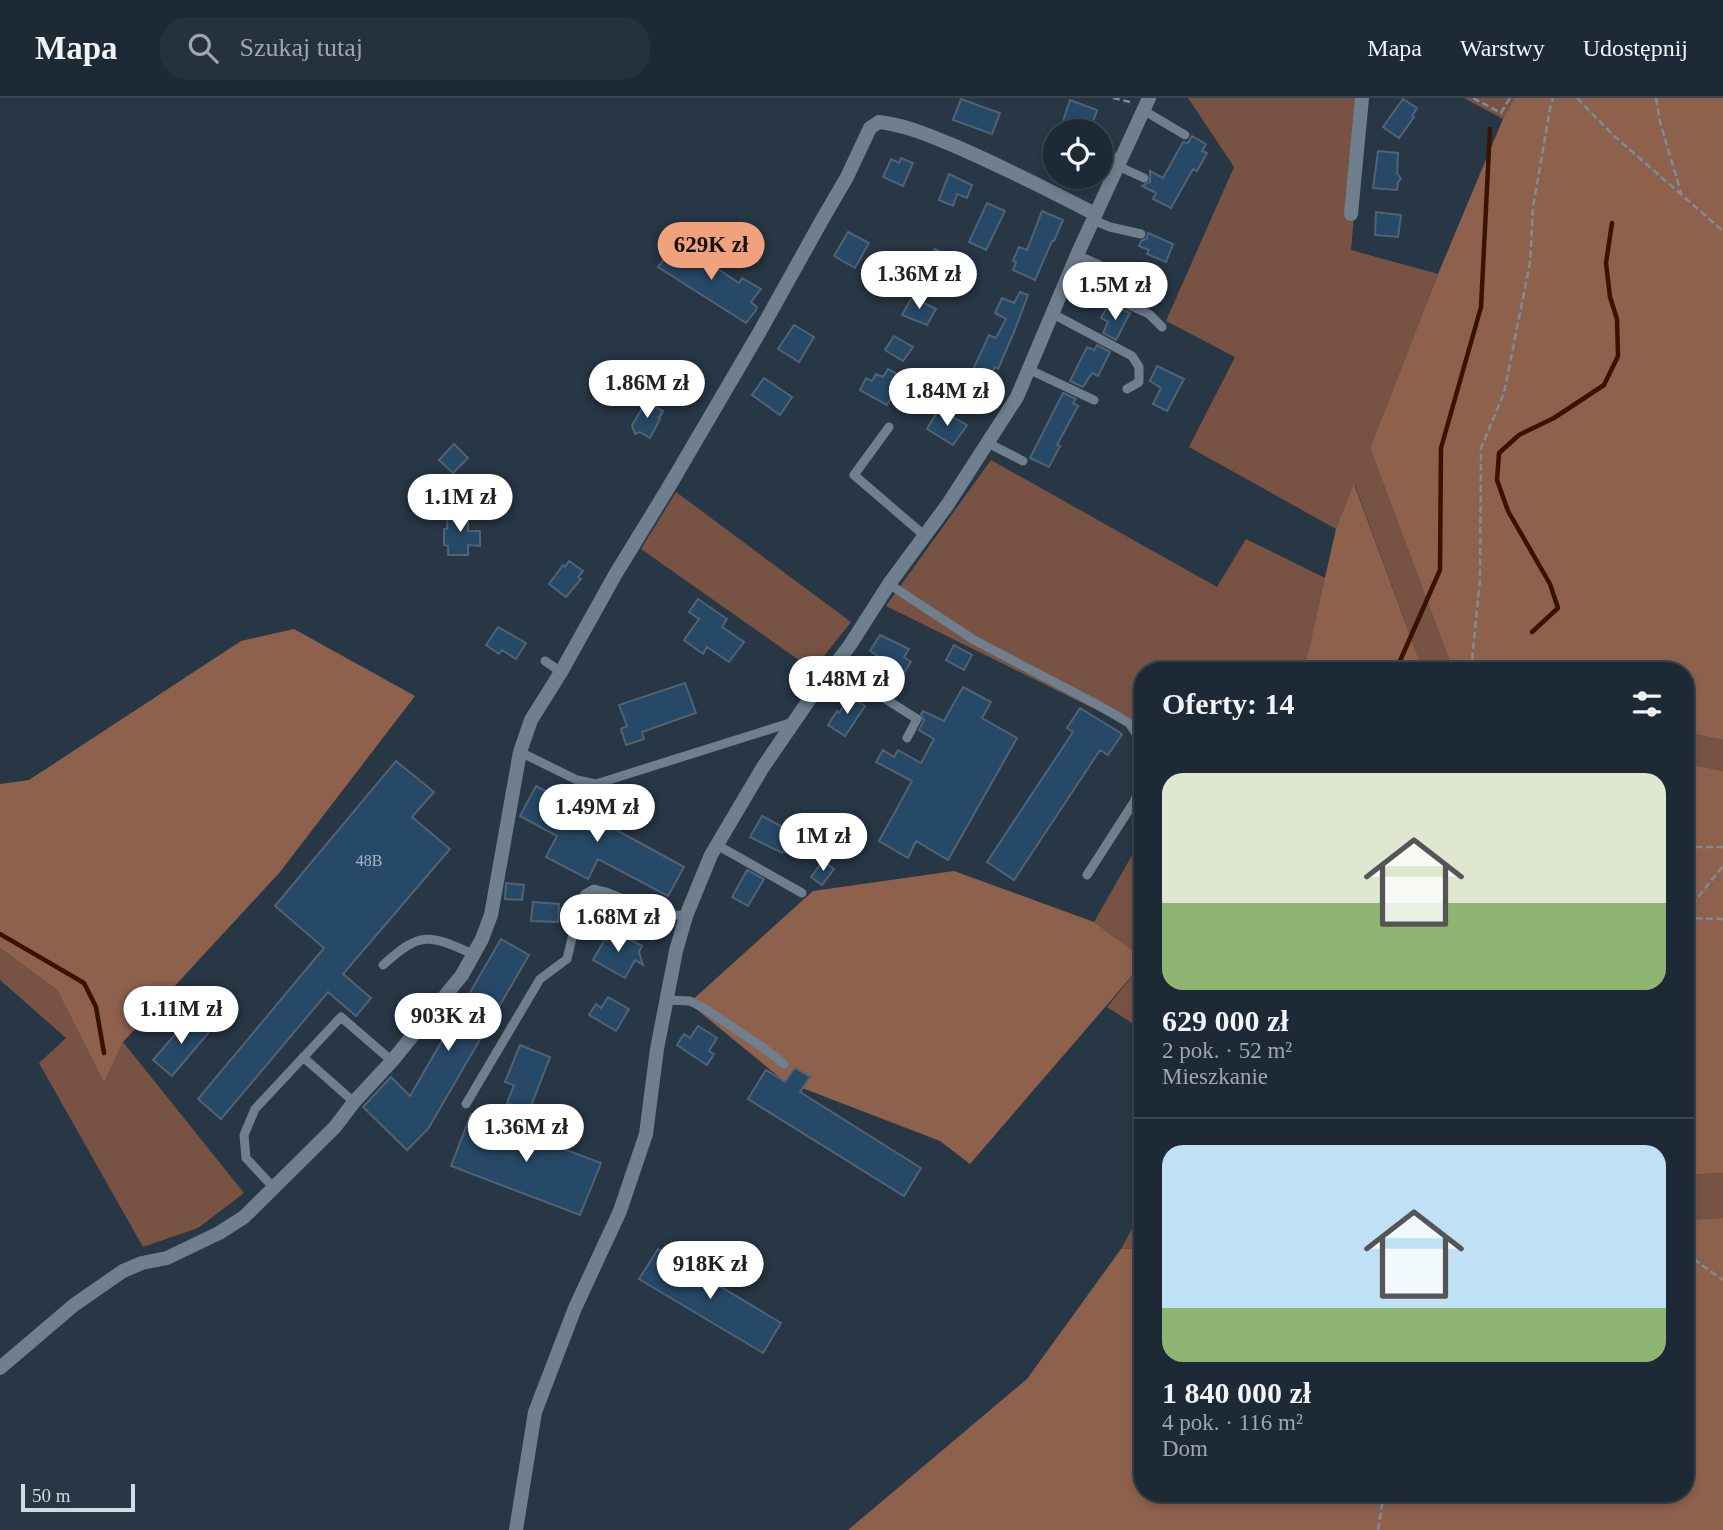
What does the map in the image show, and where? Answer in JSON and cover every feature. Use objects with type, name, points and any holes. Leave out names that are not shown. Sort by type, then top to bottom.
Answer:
[{"type":"street","points":[[1351,214],[1362,98]]},
{"type":"street","points":[[516,1530],[535,1412],[575,1308],[620,1210],[646,1134],[657,1049],[676,951],[686,916],[711,855],[794,721],[925,536],[1017,397],[1077,255],[1146,105]]},
{"type":"street","points":[[0,1368],[74,1305],[122,1270],[167,1258],[219,1233],[244,1217],[335,1127],[462,975],[482,939],[491,915],[520,752],[531,720],[759,333],[847,177],[870,128],[878,122],[915,130],[989,161],[1094,217]]},
{"type":"lane","points":[[1146,105],[1185,135]]},
{"type":"lane","points":[[1113,159],[1144,178]]},
{"type":"lane","points":[[1094,217],[1110,227],[1141,234]]},
{"type":"lane","points":[[1077,255],[1113,271]]},
{"type":"lane","points":[[1068,278],[1149,314],[1162,327]]},
{"type":"lane","points":[[1053,314],[1132,356],[1139,367],[1139,382],[1127,389]]},
{"type":"lane","points":[[1028,369],[1094,400]]},
{"type":"lane","points":[[889,427],[854,475],[925,536]]},
{"type":"lane","points":[[988,443],[1023,461]]},
{"type":"lane","points":[[889,584],[974,640],[1098,705],[1129,723],[1134,730]]},
{"type":"lane","points":[[545,661],[561,672]]},
{"type":"lane","points":[[836,662],[848,675],[917,719],[907,738]]},
{"type":"lane","points":[[520,752],[577,780],[596,784],[794,721]]},
{"type":"lane","points":[[1087,874],[1134,802]]},
{"type":"lane","points":[[717,845],[802,893]]},
{"type":"lane","points":[[466,1104],[540,979],[567,959],[585,894],[594,889],[657,913],[686,916]]},
{"type":"lane","points":[[383,965],[402,948],[421,939],[438,939],[473,954]]},
{"type":"lane","points":[[667,1000],[690,1001],[704,1008],[784,1064]]},
{"type":"lane","points":[[274,1188],[246,1158],[244,1135],[255,1109],[303,1057],[341,1017],[392,1061]]},
{"type":"lane","points":[[303,1057],[354,1102]]},
{"type":"path","points":[[1113,98],[1146,105]]},
{"type":"path","points":[[1474,98],[1501,113],[1510,98]]},
{"type":"path","points":[[1472,662],[1480,579],[1481,448],[1504,393],[1530,263],[1533,207],[1553,98]]},
{"type":"path","points":[[1577,98],[1613,135],[1723,232]]},
{"type":"path","points":[[1656,98],[1660,122],[1682,195]]},
{"type":"path","points":[[1694,847],[1723,847]]},
{"type":"path","points":[[1694,904],[1723,866]]},
{"type":"path","points":[[1694,917],[1723,919]]},
{"type":"path","points":[[1694,1259],[1723,1280]]},
{"type":"path","points":[[1378,1530],[1383,1502]]},
{"type":"shaded area","points":[[1188,98],[1364,98],[1351,250],[1438,274],[1370,448],[1450,662],[1420,662],[1355,485],[1336,529],[1189,447],[1235,357],[1166,321],[1234,167]]},
{"type":"shaded area","points":[[1464,98],[1515,98],[1503,119]]},
{"type":"shaded area","points":[[1515,98],[1723,98],[1723,740],[1694,734],[1694,662],[1450,662],[1370,448],[1438,274],[1503,119]]},
{"type":"shaded area","points":[[991,460],[1217,587],[1246,539],[1325,578],[1306,662],[1134,662],[1134,729],[886,606]]},
{"type":"shaded area","points":[[1354,484],[1420,662],[1306,662],[1336,529]]},
{"type":"shaded area","points":[[676,492],[851,622],[813,670],[641,549]]},
{"type":"shaded area","points":[[294,629],[415,696],[280,872],[123,1042],[104,1083],[57,990],[0,948],[0,784],[29,780],[241,641]]},
{"type":"shaded area","points":[[1694,734],[1723,740],[1723,771],[1694,765]]},
{"type":"shaded area","points":[[1694,765],[1723,771],[1723,1173],[1694,1175]]},
{"type":"shaded area","points":[[1134,852],[1134,951],[1094,922]]},
{"type":"shaded area","points":[[954,871],[1094,922],[1134,951],[1134,973],[970,1164],[940,1141],[784,1081],[689,1003],[813,891]]},
{"type":"shaded area","points":[[0,948],[57,990],[104,1083],[123,1042],[244,1193],[198,1228],[143,1247],[39,1063],[66,1038],[0,980]]},
{"type":"shaded area","points":[[1134,974],[1134,1024],[1107,1007]]},
{"type":"shaded area","points":[[1723,1173],[1723,1218],[1694,1220],[1694,1175]]},
{"type":"shaded area","points":[[1723,1218],[1723,1530],[848,1530],[1027,1379],[1121,1249],[1134,1248],[1134,1502],[1694,1502],[1694,1220]]},
{"type":"shaded area","points":[[1134,1225],[1134,1248],[1121,1249]]},
{"type":"building","points":[[961,99],[1000,113],[992,134],[953,120]]},
{"type":"building","points":[[1403,99],[1417,108],[1399,138],[1383,127]]},
{"type":"building","points":[[1070,100],[1097,110],[1094,119],[1064,119]]},
{"type":"building","points":[[1192,136],[1206,144],[1202,151],[1207,153],[1197,171],[1193,169],[1171,208],[1153,199],[1156,193],[1142,186],[1150,182],[1150,171],[1163,178],[1183,142],[1188,143]]},
{"type":"building","points":[[1378,151],[1398,153],[1397,173],[1401,179],[1397,190],[1373,188]]},
{"type":"building","points":[[901,158],[913,163],[903,186],[883,177],[891,159],[899,163]]},
{"type":"building","points":[[949,174],[972,185],[967,198],[957,194],[953,206],[939,200]]},
{"type":"building","points":[[987,203],[1005,211],[986,250],[969,242]]},
{"type":"building","points":[[1042,211],[1063,220],[1035,280],[1013,270],[1016,262],[1013,261],[1019,247],[1027,250]]},
{"type":"building","points":[[1376,212],[1401,215],[1398,237],[1375,235]]},
{"type":"building","points":[[848,232],[869,243],[855,268],[834,256]]},
{"type":"building","points":[[1148,233],[1173,244],[1166,262],[1147,254],[1149,250],[1139,246]]},
{"type":"building","points":[[679,243],[739,283],[742,278],[761,289],[751,302],[757,307],[756,310],[746,323],[658,267]]},
{"type":"building","points":[[935,249],[951,257],[944,270],[950,274],[944,287],[922,276]]},
{"type":"building","points":[[1121,271],[1149,284],[1142,300],[1137,298],[1136,301],[1122,294],[1124,289],[1115,285]]},
{"type":"building","points":[[1020,292],[1028,295],[1014,332],[998,369],[995,367],[979,398],[960,388],[969,373],[971,374],[989,335],[996,338],[1006,319],[995,313],[1002,298],[1014,303]]},
{"type":"building","points":[[912,297],[936,309],[927,325],[902,315]]},
{"type":"building","points":[[1107,307],[1115,311],[1116,307],[1130,313],[1116,340],[1103,333],[1108,322],[1101,318]]},
{"type":"building","points":[[794,325],[814,337],[799,362],[778,349]]},
{"type":"building","points":[[894,336],[913,347],[903,361],[885,350]]},
{"type":"building","points":[[1097,345],[1110,352],[1098,376],[1092,373],[1083,387],[1070,381],[1087,347],[1094,350]]},
{"type":"building","points":[[1157,366],[1184,379],[1167,411],[1153,404],[1161,388],[1150,381]]},
{"type":"building","points":[[888,369],[910,381],[903,393],[895,389],[887,405],[860,390],[866,378],[872,381],[876,374],[883,377]]},
{"type":"building","points":[[764,378],[792,397],[780,415],[752,395]]},
{"type":"building","points":[[1063,393],[1076,399],[1073,403],[1078,406],[1057,445],[1060,446],[1049,467],[1030,458]]},
{"type":"building","points":[[646,402],[663,411],[650,438],[640,432],[635,434],[632,425]]},
{"type":"building","points":[[937,412],[967,425],[953,445],[927,429]]},
{"type":"building","points":[[454,444],[468,458],[453,473],[439,460]]},
{"type":"building","points":[[448,510],[468,510],[468,531],[480,531],[480,546],[468,545],[468,555],[448,555],[448,546],[444,545],[444,529],[447,529]]},
{"type":"building","points":[[569,561],[583,571],[578,577],[581,579],[566,597],[549,584]]},
{"type":"building","points":[[698,599],[727,619],[722,627],[744,642],[729,662],[707,647],[703,654],[684,640],[699,619],[689,612]]},
{"type":"building","points":[[498,627],[526,643],[516,659],[502,650],[499,654],[486,645]]},
{"type":"building","points":[[880,635],[909,649],[904,657],[911,662],[904,673],[870,651]]},
{"type":"building","points":[[954,645],[972,655],[964,670],[946,660]]},
{"type":"building","points":[[685,683],[696,713],[642,732],[644,739],[626,745],[621,729],[627,726],[619,705]]},
{"type":"building","points":[[963,687],[991,702],[982,718],[1017,738],[948,860],[916,841],[908,858],[879,841],[912,781],[876,762],[883,750],[894,757],[898,750],[921,763],[934,739],[919,730],[924,720],[921,714],[923,711],[944,721]]},
{"type":"building","points":[[850,696],[865,706],[845,736],[828,725]]},
{"type":"building","points":[[1080,708],[1122,734],[1108,755],[1100,750],[1014,880],[987,862],[1073,732],[1067,728]]},
{"type":"building","points":[[396,761],[434,792],[412,817],[450,849],[343,974],[371,998],[356,1016],[328,992],[221,1119],[198,1099],[324,948],[275,906]]},
{"type":"building","points":[[536,786],[684,867],[668,896],[598,859],[588,879],[546,857],[557,836],[520,816]]},
{"type":"building","points":[[762,816],[794,833],[786,852],[784,850],[782,853],[750,837]]},
{"type":"building","points":[[823,861],[834,869],[822,885],[811,877]]},
{"type":"building","points":[[747,870],[764,879],[748,906],[732,897]]},
{"type":"building","points":[[506,883],[524,885],[522,900],[505,899]]},
{"type":"building","points":[[533,902],[559,904],[558,922],[531,921]]},
{"type":"building","points":[[611,929],[642,946],[639,952],[643,965],[635,960],[625,978],[593,960]]},
{"type":"building","points":[[501,939],[529,955],[428,1129],[407,1150],[363,1107],[391,1077],[410,1096]]},
{"type":"building","points":[[608,997],[629,1009],[616,1031],[589,1015],[596,1004],[601,1008]]},
{"type":"building","points":[[191,1016],[209,1032],[172,1076],[153,1060]]},
{"type":"building","points":[[698,1026],[717,1038],[709,1051],[714,1054],[707,1065],[677,1045],[684,1034],[690,1038]]},
{"type":"building","points":[[520,1045],[550,1057],[529,1111],[507,1103],[514,1085],[505,1082]]},
{"type":"building","points":[[795,1068],[810,1077],[800,1092],[921,1168],[904,1196],[748,1099],[766,1070],[785,1082]]},
{"type":"building","points":[[471,1114],[601,1163],[580,1215],[451,1166]]},
{"type":"building","points":[[658,1249],[781,1323],[763,1353],[639,1279]]},
{"type":"waterway","points":[[1400,662],[1440,570],[1441,448],[1481,307],[1490,129]]},
{"type":"waterway","points":[[1532,632],[1558,608],[1550,584],[1508,511],[1497,480],[1499,453],[1519,435],[1554,418],[1604,385],[1618,356],[1617,319],[1610,297],[1606,263],[1612,223]]},
{"type":"waterway","points":[[0,934],[84,983],[96,1007],[104,1053]]}]
